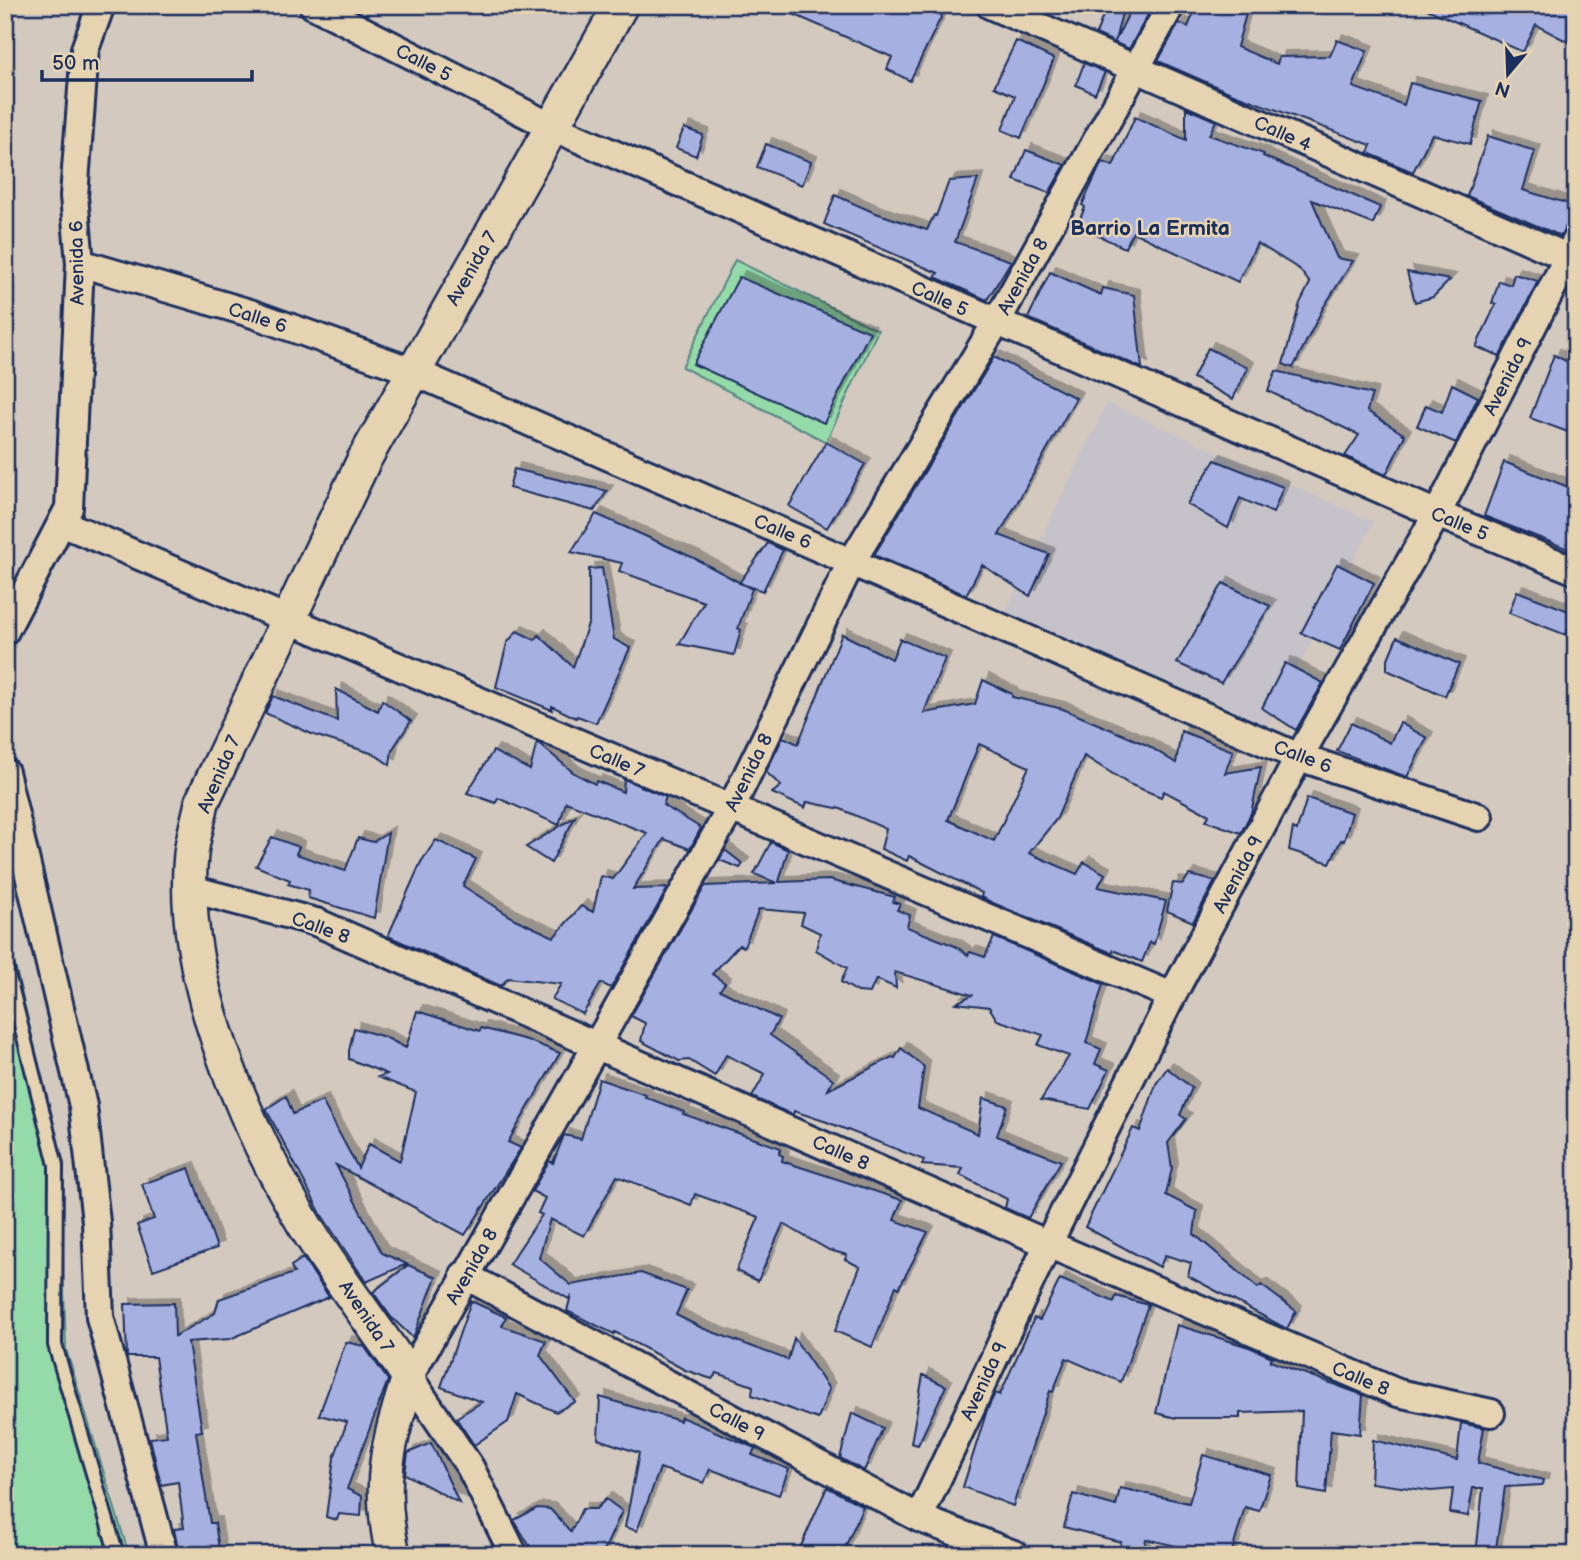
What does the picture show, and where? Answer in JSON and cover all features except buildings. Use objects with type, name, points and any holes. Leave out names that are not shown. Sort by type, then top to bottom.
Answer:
[{"type":"street","name":"Avenida 6","points":[[5,631],[69,508],[80,263],[74,196],[85,49],[101,5]]},
{"type":"street","name":"Calle 5","points":[[313,5],[552,127],[1437,514],[1576,570]]},
{"type":"street","name":"Avenida 7","points":[[514,1555],[470,1466],[304,1225],[260,1142],[228,1064],[204,987],[193,931],[191,853],[202,802],[364,460],[621,5]]},
{"type":"street","name":"Calle 4","points":[[990,5],[1573,253]]},
{"type":"street","name":"Avenida 8","points":[[393,1555],[384,1511],[385,1463],[409,1377],[464,1275],[600,1045],[731,808],[852,561],[996,323],[1171,5]]},
{"type":"street","name":"Avenida 9","points":[[919,1518],[1048,1244],[1172,996],[1299,757],[1437,514],[1573,253]]},
{"type":"street","name":"Calle 6","points":[[80,263],[250,313],[412,371],[1299,757],[1479,817]]},
{"type":"street","name":"Calle 7","points":[[62,523],[1172,996]]},
{"type":"street","points":[[5,772],[83,1106],[96,1222],[100,1317],[164,1555]]},
{"type":"street","name":"Calle 8","points":[[191,889],[316,922],[1048,1244],[1398,1394],[1491,1413]]},
{"type":"street","name":"Calle 9","points":[[464,1275],[919,1518],[1016,1555]]},
{"type":"lane","points":[[5,961],[56,1165],[55,1345],[117,1555]]},
{"type":"shaded area","points":[[1107,403],[1374,522],[1261,737],[1003,617]]},
{"type":"green space","points":[[735,260],[878,330],[826,442],[682,367]]},
{"type":"green space","points":[[5,924],[59,1150],[66,1349],[129,1555],[5,1555]]},
{"type":"district","name":"Barrio La Ermita","points":[[1150,228]]}]
